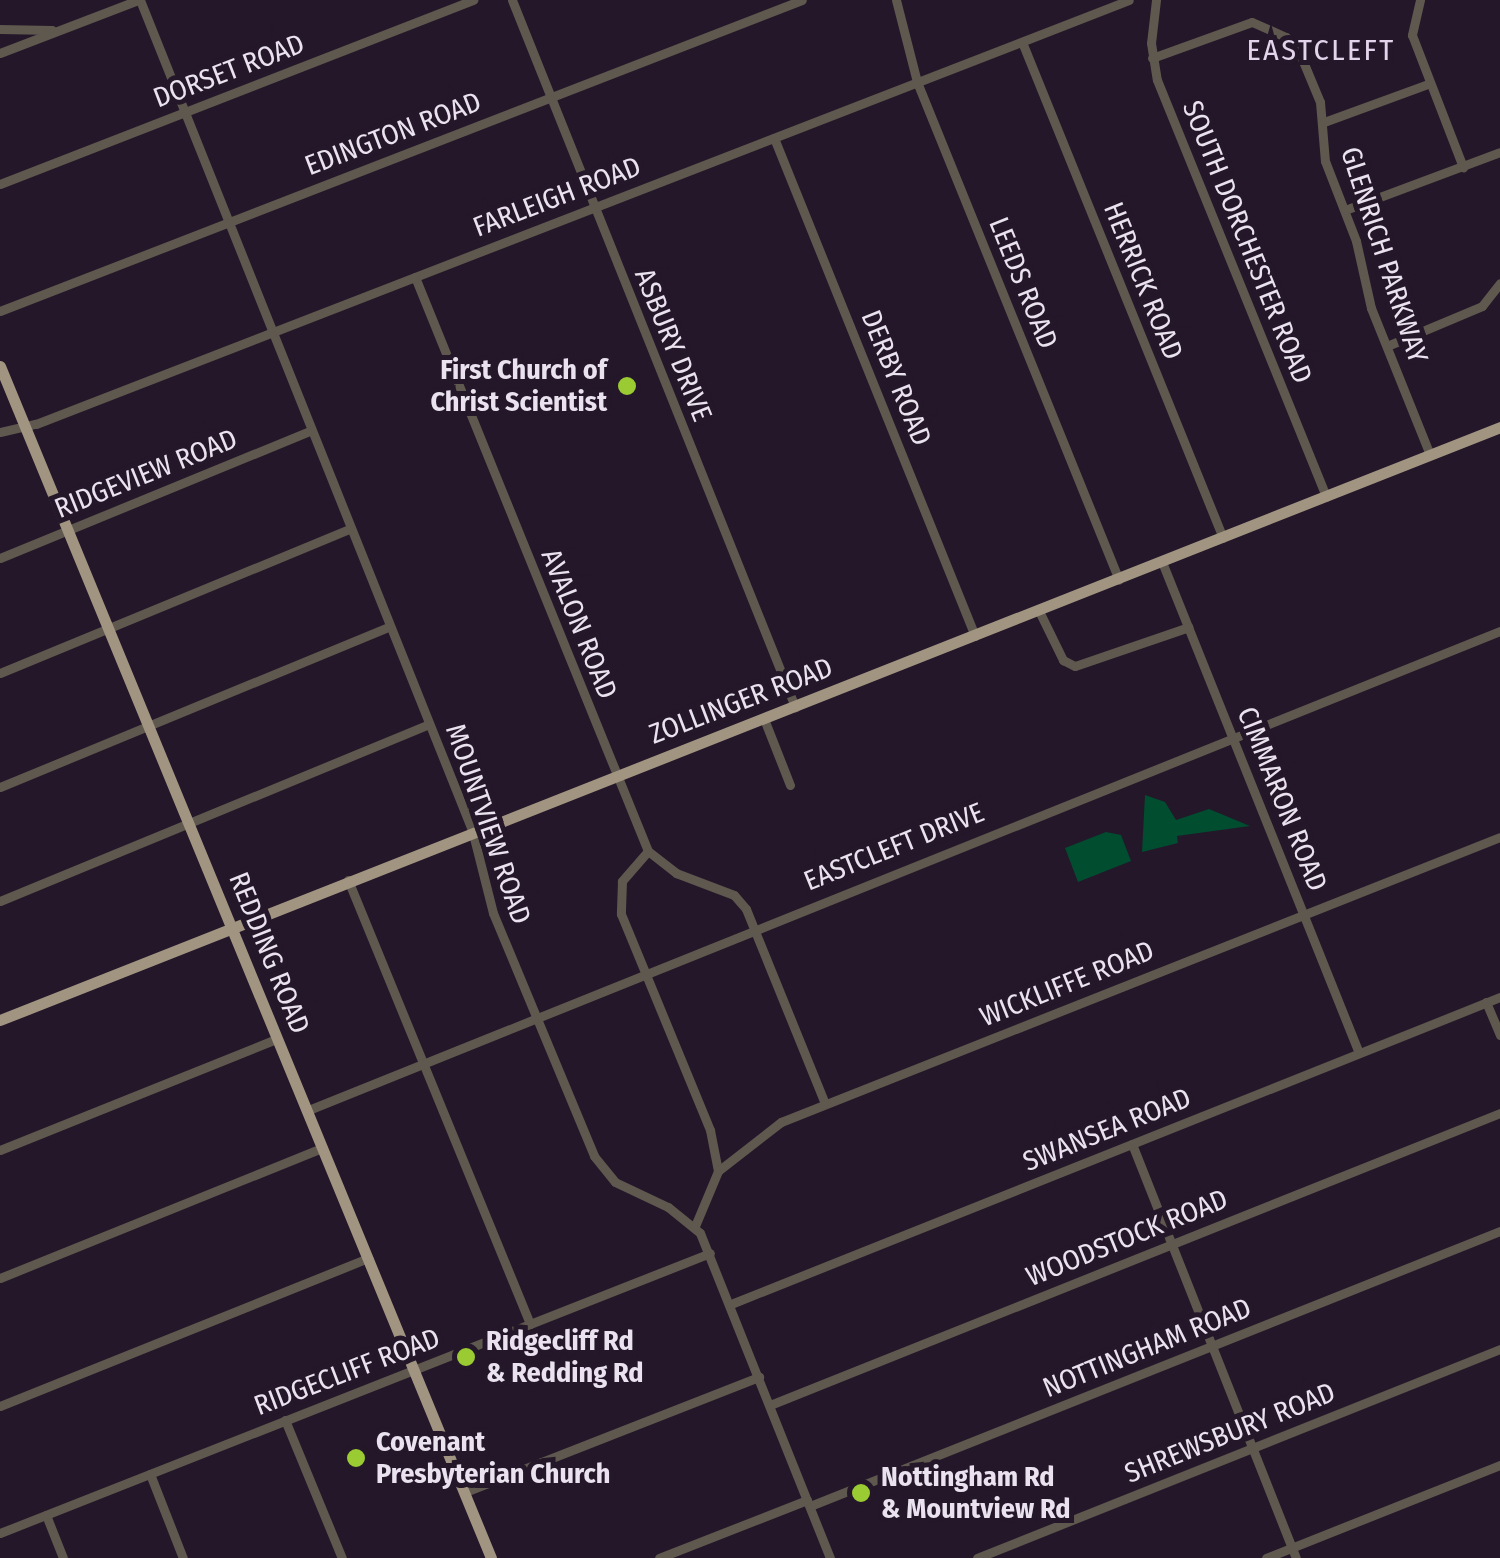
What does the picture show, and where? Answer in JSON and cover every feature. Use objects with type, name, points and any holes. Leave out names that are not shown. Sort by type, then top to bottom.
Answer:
[{"type":"main road","name":"REDDING ROAD","points":[[0,366],[492,1558]]},
{"type":"main road","name":"ZOLLINGER ROAD","points":[[0,1020],[472,830],[1119,580],[1500,427]]},
{"type":"street","points":[[0,53],[139,0]]},
{"type":"street","name":"MOUNTVIEW ROAD","points":[[139,0],[472,830],[493,913],[599,1164],[626,1189],[695,1226]]},
{"type":"street","name":"DORSET ROAD","points":[[0,184],[473,0]]},
{"type":"street","name":"ASBURY DRIVE","points":[[512,0],[795,706]]},
{"type":"street","name":"EDINGTON ROAD","points":[[0,310],[802,0]]},
{"type":"street","name":"LEEDS ROAD","points":[[896,0],[917,82],[1119,580]]},
{"type":"street","name":"FARLEIGH ROAD","points":[[0,432],[270,333],[1129,0]]},
{"type":"street","name":"SOUTH DORCHESTER ROAD","points":[[1156,0],[1152,58],[1326,496]]},
{"type":"street","points":[[1420,0],[1412,36],[1463,166]]},
{"type":"street","name":"GLENRICH PARKWAY","points":[[1152,58],[1237,24],[1266,26],[1300,54],[1324,122],[1325,161],[1345,210],[1387,346],[1430,455]]},
{"type":"street","points":[[0,29],[58,30]]},
{"type":"street","name":"HERRICK ROAD","points":[[1022,42],[1222,538]]},
{"type":"street","points":[[1324,122],[1428,84]]},
{"type":"street","name":"DERBY ROAD","points":[[774,138],[975,636]]},
{"type":"street","points":[[1345,210],[1500,152]]},
{"type":"street","name":"AVALON ROAD","points":[[415,277],[648,851]]},
{"type":"street","points":[[1387,346],[1482,306],[1500,283]]},
{"type":"street","name":"RIDGEVIEW ROAD","points":[[0,558],[310,432]]},
{"type":"street","points":[[0,673],[350,529]]},
{"type":"street","name":"CIMMARON ROAD","points":[[1162,562],[1359,1053]]},
{"type":"street","points":[[1039,611],[1063,660],[1075,666],[1189,627]]},
{"type":"street","points":[[0,787],[389,627]]},
{"type":"street","name":"EASTCLEFT DRIVE","points":[[306,1111],[754,927],[1500,631]]},
{"type":"street","points":[[764,719],[790,785]]},
{"type":"street","points":[[0,901],[430,724]]},
{"type":"street","name":"WICKLIFFE ROAD","points":[[695,1226],[718,1171],[768,1130],[1500,836]]},
{"type":"street","points":[[718,1171],[710,1130],[644,972],[619,892],[630,868],[648,851],[676,872],[734,895],[754,927],[825,1104]]},
{"type":"street","points":[[348,880],[530,1324]]},
{"type":"street","name":"SWANSEA ROAD","points":[[731,1304],[1500,997]]},
{"type":"street","points":[[1486,1002],[1500,1035]]},
{"type":"street","points":[[0,1150],[276,1039]]},
{"type":"street","name":"WOODSTOCK ROAD","points":[[770,1404],[1500,1114]]},
{"type":"street","points":[[1132,1144],[1294,1553]]},
{"type":"street","points":[[0,1278],[322,1148]]},
{"type":"street","points":[[695,1226],[731,1304],[830,1558]]},
{"type":"street","name":"NOTTINGHAM ROAD","points":[[660,1558],[1500,1231]]},
{"type":"street","name":"RIDGECLIFF ROAD","points":[[0,1533],[710,1253]]},
{"type":"street","points":[[0,1406],[368,1258]]},
{"type":"street","name":"SHREWSBURY ROAD","points":[[977,1558],[1500,1349]]},
{"type":"street","points":[[464,1492],[759,1377]]},
{"type":"street","points":[[286,1420],[342,1558]]},
{"type":"street","points":[[1266,1558],[1294,1553],[1500,1465]]},
{"type":"street","points":[[150,1474],[183,1558]]},
{"type":"street","points":[[46,1515],[63,1558]]},
{"type":"green space","points":[[1145,795],[1165,802],[1176,820],[1209,809],[1250,826],[1177,836],[1178,843],[1142,852]]},
{"type":"green space","points":[[1106,832],[1121,835],[1131,861],[1078,882],[1065,848]]},
{"type":"place","name":"First Church of Christ Scientist","points":[[627,386]]},
{"type":"place","name":"Ridgecliff Rd & Redding Rd","points":[[466,1357]]},
{"type":"place","name":"Covenant Presbyterian Church","points":[[356,1458]]},
{"type":"place","name":"Nottingham Rd & Mountview Rd","points":[[861,1493]]},
{"type":"district","name":"EASTCLEFT","points":[[1321,50]]}]
